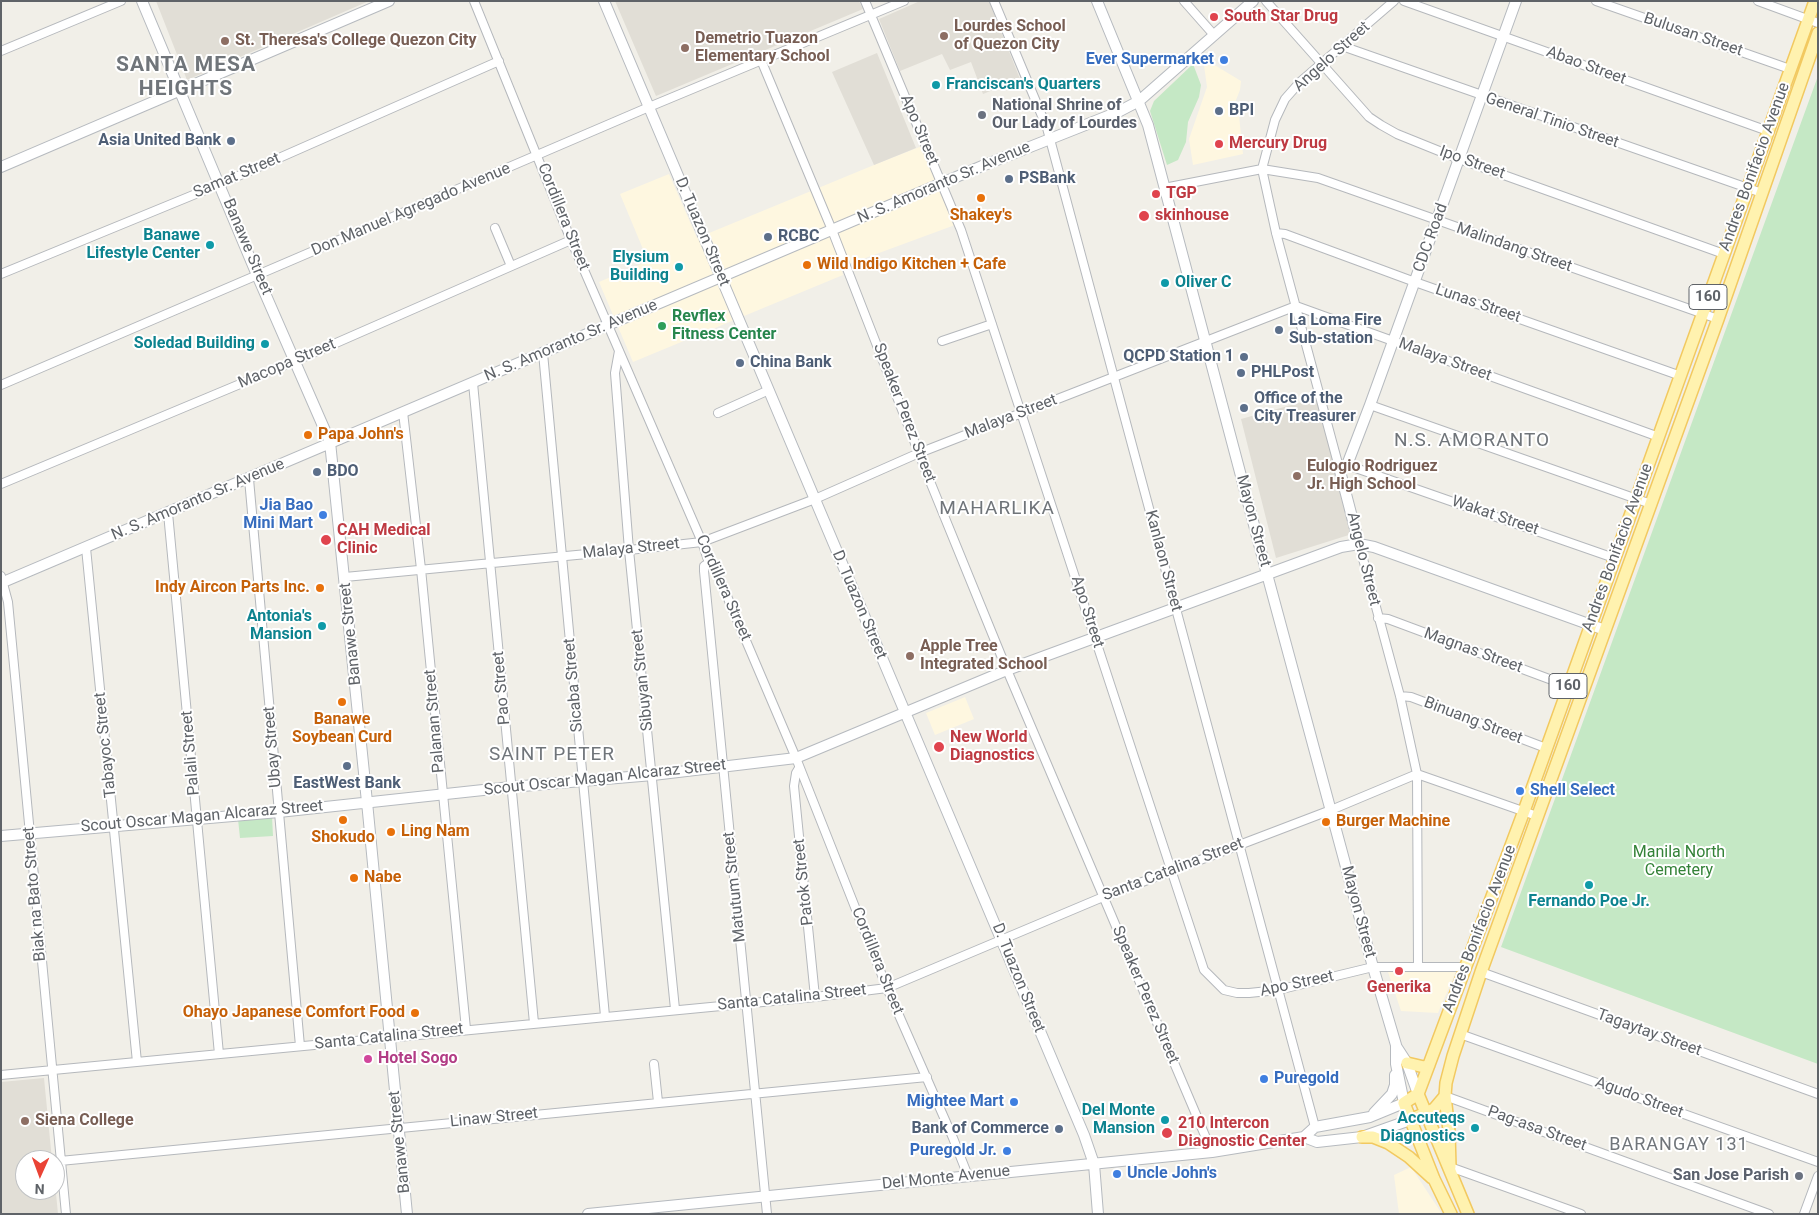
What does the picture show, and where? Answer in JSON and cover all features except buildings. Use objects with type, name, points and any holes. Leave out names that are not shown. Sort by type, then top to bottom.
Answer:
[{"type":"main road","name":"Andres Bonifacio Avenue","points":[[1418,1094],[1524,811],[1790,70],[1813,22],[1815,1]]},
{"type":"main road","name":"Andres Bonifacio Avenue","points":[[1450,1167],[1446,1083],[1460,1034],[1537,816],[1718,319],[1818,33]]},
{"type":"main road","points":[[1402,1064],[1424,1067],[1429,1065]]},
{"type":"main road","points":[[1451,1214],[1434,1179],[1404,1103],[1418,1094],[1468,1214]]},
{"type":"main road","points":[[1410,1120],[1434,1109],[1446,1096]]},
{"type":"main road","points":[[1362,1137],[1373,1137],[1388,1143],[1409,1157],[1434,1179]]},
{"type":"street","points":[[1,51],[121,1]]},
{"type":"street","name":"Banawe Street","points":[[142,1],[257,275],[330,442],[368,802],[407,1214]]},
{"type":"street","points":[[1,166],[389,1]]},
{"type":"street","name":"Cordillera Street","points":[[474,1],[571,240],[609,324],[702,542],[709,563],[716,568],[887,988],[927,1077],[968,1176]]},
{"type":"street","name":"D. Tuazon Street","points":[[604,1],[1084,1135],[1094,1164],[1098,1214]]},
{"type":"street","name":"Apo Street","points":[[865,1],[961,230],[1204,970],[1224,990],[1249,993],[1278,990],[1373,967],[1465,967]]},
{"type":"street","name":"Don Manuel Agregado Avenue","points":[[1,385],[649,107],[904,1]]},
{"type":"street","name":"Kanlaon Street","points":[[994,1],[1047,128],[1315,1126]]},
{"type":"street","name":"Mayon Street","points":[[1097,1],[1148,125],[1266,574],[1373,967],[1402,1064],[1418,1094]]},
{"type":"street","points":[[1184,1],[1214,35]]},
{"type":"street","name":"N. S. Amoranto Sr. Avenue","points":[[2,580],[86,548],[609,324],[1118,112],[1139,101],[1253,1]]},
{"type":"street","name":"Ipo Street","points":[[1266,1],[1368,117],[1397,134],[1459,159],[1724,254]]},
{"type":"street","name":"Angelo Street","points":[[1394,1],[1300,82],[1285,99],[1275,120],[1262,169],[1276,233],[1343,468],[1359,544],[1400,696],[1417,774],[1418,966]]},
{"type":"street","name":"Abao Street","points":[[1404,1],[1768,131]]},
{"type":"street","name":"CDC Road","points":[[1343,468],[1370,406],[1394,342],[1516,1]]},
{"type":"street","name":"Bulusan Street","points":[[1596,1],[1790,70]]},
{"type":"street","points":[[1758,1],[1813,22]]},
{"type":"street","name":"General Tinio Street","points":[[1342,46],[1762,193]]},
{"type":"street","name":"Speaker Perez Street","points":[[761,60],[832,230],[919,453],[1007,670],[1212,1152]]},
{"type":"street","name":"Samat Street","points":[[1,274],[220,184],[499,61]]},
{"type":"street","name":"Malindang Street","points":[[1164,188],[1262,169],[1318,178],[1718,319]]},
{"type":"street","points":[[495,228],[511,266]]},
{"type":"street","name":"Lunas Street","points":[[1276,233],[1282,233],[1681,376]]},
{"type":"street","name":"Macopa Street","points":[[1,484],[295,361],[571,240]]},
{"type":"street","name":"Malaya Street","points":[[345,577],[702,542],[814,499],[919,453],[1296,306],[1659,437]]},
{"type":"street","points":[[942,341],[992,324]]},
{"type":"street","name":"Sibuyan Street","points":[[619,351],[615,373],[630,550],[675,1009]]},
{"type":"street","name":"Sicaba Street","points":[[543,353],[605,1016]]},
{"type":"street","name":"Pao Street","points":[[473,383],[534,1023]]},
{"type":"street","points":[[718,413],[769,390]]},
{"type":"street","points":[[1370,406],[1651,504]]},
{"type":"street","name":"Palanan Street","points":[[403,412],[422,569],[442,795],[466,1030]]},
{"type":"street","name":"Wakat Street","points":[[1343,468],[1614,558]]},
{"type":"street","name":"Ubay Street","points":[[249,479],[300,1046]]},
{"type":"street","name":"Palali Street","points":[[168,513],[219,1054]]},
{"type":"street","name":"Scout Oscar Magan Alcaraz Street","points":[[1,836],[29,832],[279,812],[724,766],[797,763],[905,712],[1007,670],[1341,547],[1359,544],[1383,550],[1605,630]]},
{"type":"street","name":"Tabayoc Street","points":[[86,548],[137,1062]]},
{"type":"street","name":"Matutum Street","points":[[709,563],[704,568],[767,1214]]},
{"type":"street","name":"Biak na Bato Street","points":[[2,580],[8,602],[59,1150]]},
{"type":"street","name":"Magnas Street","points":[[1378,618],[1388,619],[1568,686]]},
{"type":"street","name":"Binuang Street","points":[[1400,696],[1411,697],[1546,748]]},
{"type":"street","name":"Patok Street","points":[[797,763],[794,786],[815,997]]},
{"type":"street","points":[[1417,774],[1537,816]]},
{"type":"street","name":"Santa Catalina Street","points":[[1,1075],[815,997],[887,988],[1103,897],[1331,810],[1417,774]]},
{"type":"street","name":"Tagaytay Street","points":[[1481,972],[1818,1094]]},
{"type":"street","name":"Agudo Street","points":[[1460,1034],[1818,1162]]},
{"type":"street","points":[[654,1064],[658,1102]]},
{"type":"street","points":[[1370,1116],[1392,1094],[1402,1064]]},
{"type":"street","name":"Mayon Street","points":[[1402,1064],[1404,1103]]},
{"type":"street","name":"Linaw Street","points":[[65,1161],[756,1092],[927,1077]]},
{"type":"street","name":"Pag-asa Street","points":[[1446,1096],[1769,1214]]},
{"type":"street","points":[[1304,1136],[1315,1126],[1370,1116],[1404,1103]]},
{"type":"street","name":"Del Monte Avenue","points":[[588,1214],[1212,1152],[1304,1136],[1317,1142],[1362,1137],[1410,1120]]},
{"type":"street","points":[[1450,1167],[1581,1214]]},
{"type":"street","points":[[1804,1214],[1818,1176]]},
{"type":"street","name":"Biak na Bato Street","points":[[64,1200],[66,1214]]},
{"type":"shaded area","name":"St. Theresa's College Quezon City","points":[[156,1],[369,1],[187,80]]},
{"type":"shaded area","name":"Demetrio Tuazon Elementary School","points":[[615,1],[859,1],[863,9],[656,96]]},
{"type":"shaded area","name":"Lourdes School of Quezon City","points":[[920,1],[989,1],[1020,79],[983,94],[971,62],[950,70],[942,54],[900,71],[879,19]]},
{"type":"shaded area","points":[[877,53],[916,148],[874,165],[832,72]]},
{"type":"shaded area","points":[[1203,58],[1241,81],[1240,90],[1234,105],[1238,106],[1243,154],[1193,165],[1189,139],[1207,87]]},
{"type":"shaded area","points":[[922,146],[955,225],[841,267],[843,275],[633,362],[599,282],[648,261],[620,194],[669,174],[697,238]]},
{"type":"shaded area","name":"Eulogio Rodriguez Jr. High School","points":[[1320,397],[1352,534],[1276,558],[1241,419]]},
{"type":"shaded area","points":[[965,697],[974,719],[935,735],[926,713]]},
{"type":"shaded area","points":[[1387,969],[1456,971],[1438,1013],[1401,1011]]},
{"type":"shaded area","name":"Siena College","points":[[44,1078],[51,1150],[15,1150],[15,1200],[57,1200],[58,1214],[1,1214],[1,1082]]},
{"type":"shaded area","points":[[1411,1167],[1442,1214],[1399,1214],[1394,1175]]},
{"type":"green space","points":[[1193,64],[1201,85],[1199,97],[1188,122],[1186,142],[1178,160],[1167,165],[1150,111],[1154,101]]},
{"type":"green space","name":"Manila North Cemetery","points":[[1818,76],[1818,1064],[1501,947]]},
{"type":"green space","points":[[272,816],[273,836],[240,838],[238,819]]},
{"type":"place","name":"South Star Drug","points":[[1214,17]]},
{"type":"place","name":"Lourdes School of Quezon City","points":[[944,36]]},
{"type":"place","name":"St. Theresa's College Quezon City","points":[[225,41]]},
{"type":"place","name":"Demetrio Tuazon Elementary School","points":[[685,48]]},
{"type":"place","name":"Ever Supermarket","points":[[1224,60]]},
{"type":"place","name":"Franciscan's Quarters","points":[[936,85]]},
{"type":"place","name":"BPI","points":[[1219,111]]},
{"type":"place","name":"National Shrine of Our Lady of Lourdes","points":[[982,115]]},
{"type":"place","name":"Asia United Bank","points":[[231,141]]},
{"type":"place","name":"Mercury Drug","points":[[1219,144]]},
{"type":"place","name":"PSBank","points":[[1009,179]]},
{"type":"place","name":"TGP","points":[[1156,194]]},
{"type":"place","name":"Shakey's","points":[[981,198]]},
{"type":"place","name":"skinhouse","points":[[1144,216]]},
{"type":"place","name":"RCBC","points":[[768,237]]},
{"type":"place","name":"Banawe Lifestyle Center","points":[[210,245]]},
{"type":"place","name":"Wild Indigo Kitchen + Cafe","points":[[807,265]]},
{"type":"place","name":"Elysium Building","points":[[679,267]]},
{"type":"place","name":"Oliver C","points":[[1165,283]]},
{"type":"place","name":"Revflex Fitness Center","points":[[662,326]]},
{"type":"place","name":"La Loma Fire Sub-station","points":[[1279,330]]},
{"type":"place","name":"Soledad Building","points":[[265,344]]},
{"type":"place","name":"QCPD Station 1","points":[[1244,357]]},
{"type":"place","name":"China Bank","points":[[740,363]]},
{"type":"place","name":"PHLPost","points":[[1241,373]]},
{"type":"place","name":"Office of the City Treasurer","points":[[1244,408]]},
{"type":"place","name":"Papa John's","points":[[308,435]]},
{"type":"place","name":"BDO","points":[[317,472]]},
{"type":"place","name":"Eulogio Rodriguez Jr. High School","points":[[1297,476]]},
{"type":"place","name":"Jia Bao Mini Mart","points":[[323,515]]},
{"type":"place","name":"CAH Medical Clinic","points":[[326,540]]},
{"type":"place","name":"Indy Aircon Parts Inc.","points":[[320,588]]},
{"type":"place","name":"Antonia's Mansion","points":[[322,626]]},
{"type":"place","name":"Apple Tree Integrated School","points":[[910,656]]},
{"type":"place","name":"Banawe Soybean Curd","points":[[342,702]]},
{"type":"place","name":"New World Diagnostics","points":[[939,747]]},
{"type":"place","name":"EastWest Bank","points":[[347,766]]},
{"type":"place","name":"Shell Select","points":[[1520,791]]},
{"type":"place","name":"Shokudo","points":[[343,820]]},
{"type":"place","name":"Burger Machine","points":[[1326,822]]},
{"type":"place","name":"Ling Nam","points":[[391,832]]},
{"type":"place","name":"Nabe","points":[[354,878]]},
{"type":"place","name":"Fernando Poe Jr.","points":[[1589,885]]},
{"type":"place","name":"Generika","points":[[1399,971]]},
{"type":"place","name":"Ohayo Japanese Comfort Food","points":[[415,1013]]},
{"type":"place","name":"Hotel Sogo","points":[[368,1059]]},
{"type":"place","name":"Puregold","points":[[1264,1079]]},
{"type":"place","name":"Mightee Mart","points":[[1014,1102]]},
{"type":"place","name":"Del Monte Mansion","points":[[1165,1120]]},
{"type":"place","name":"Siena College","points":[[25,1121]]},
{"type":"place","name":"Accuteqs Diagnostics","points":[[1475,1128]]},
{"type":"place","name":"Bank of Commerce","points":[[1059,1129]]},
{"type":"place","name":"210 Intercon Diagnostic Center","points":[[1167,1133]]},
{"type":"place","name":"Puregold Jr.","points":[[1007,1151]]},
{"type":"place","name":"Uncle John's","points":[[1117,1174]]},
{"type":"place","name":"San Jose Parish","points":[[1799,1176]]},
{"type":"district","name":"SANTA MESA HEIGHTS","points":[[186,78]]},
{"type":"district","name":"N.S. AMORANTO","points":[[1472,441]]},
{"type":"district","name":"MAHARLIKA","points":[[997,509]]},
{"type":"district","name":"SAINT PETER","points":[[552,755]]},
{"type":"district","name":"BARANGAY 131","points":[[1679,1145]]}]
